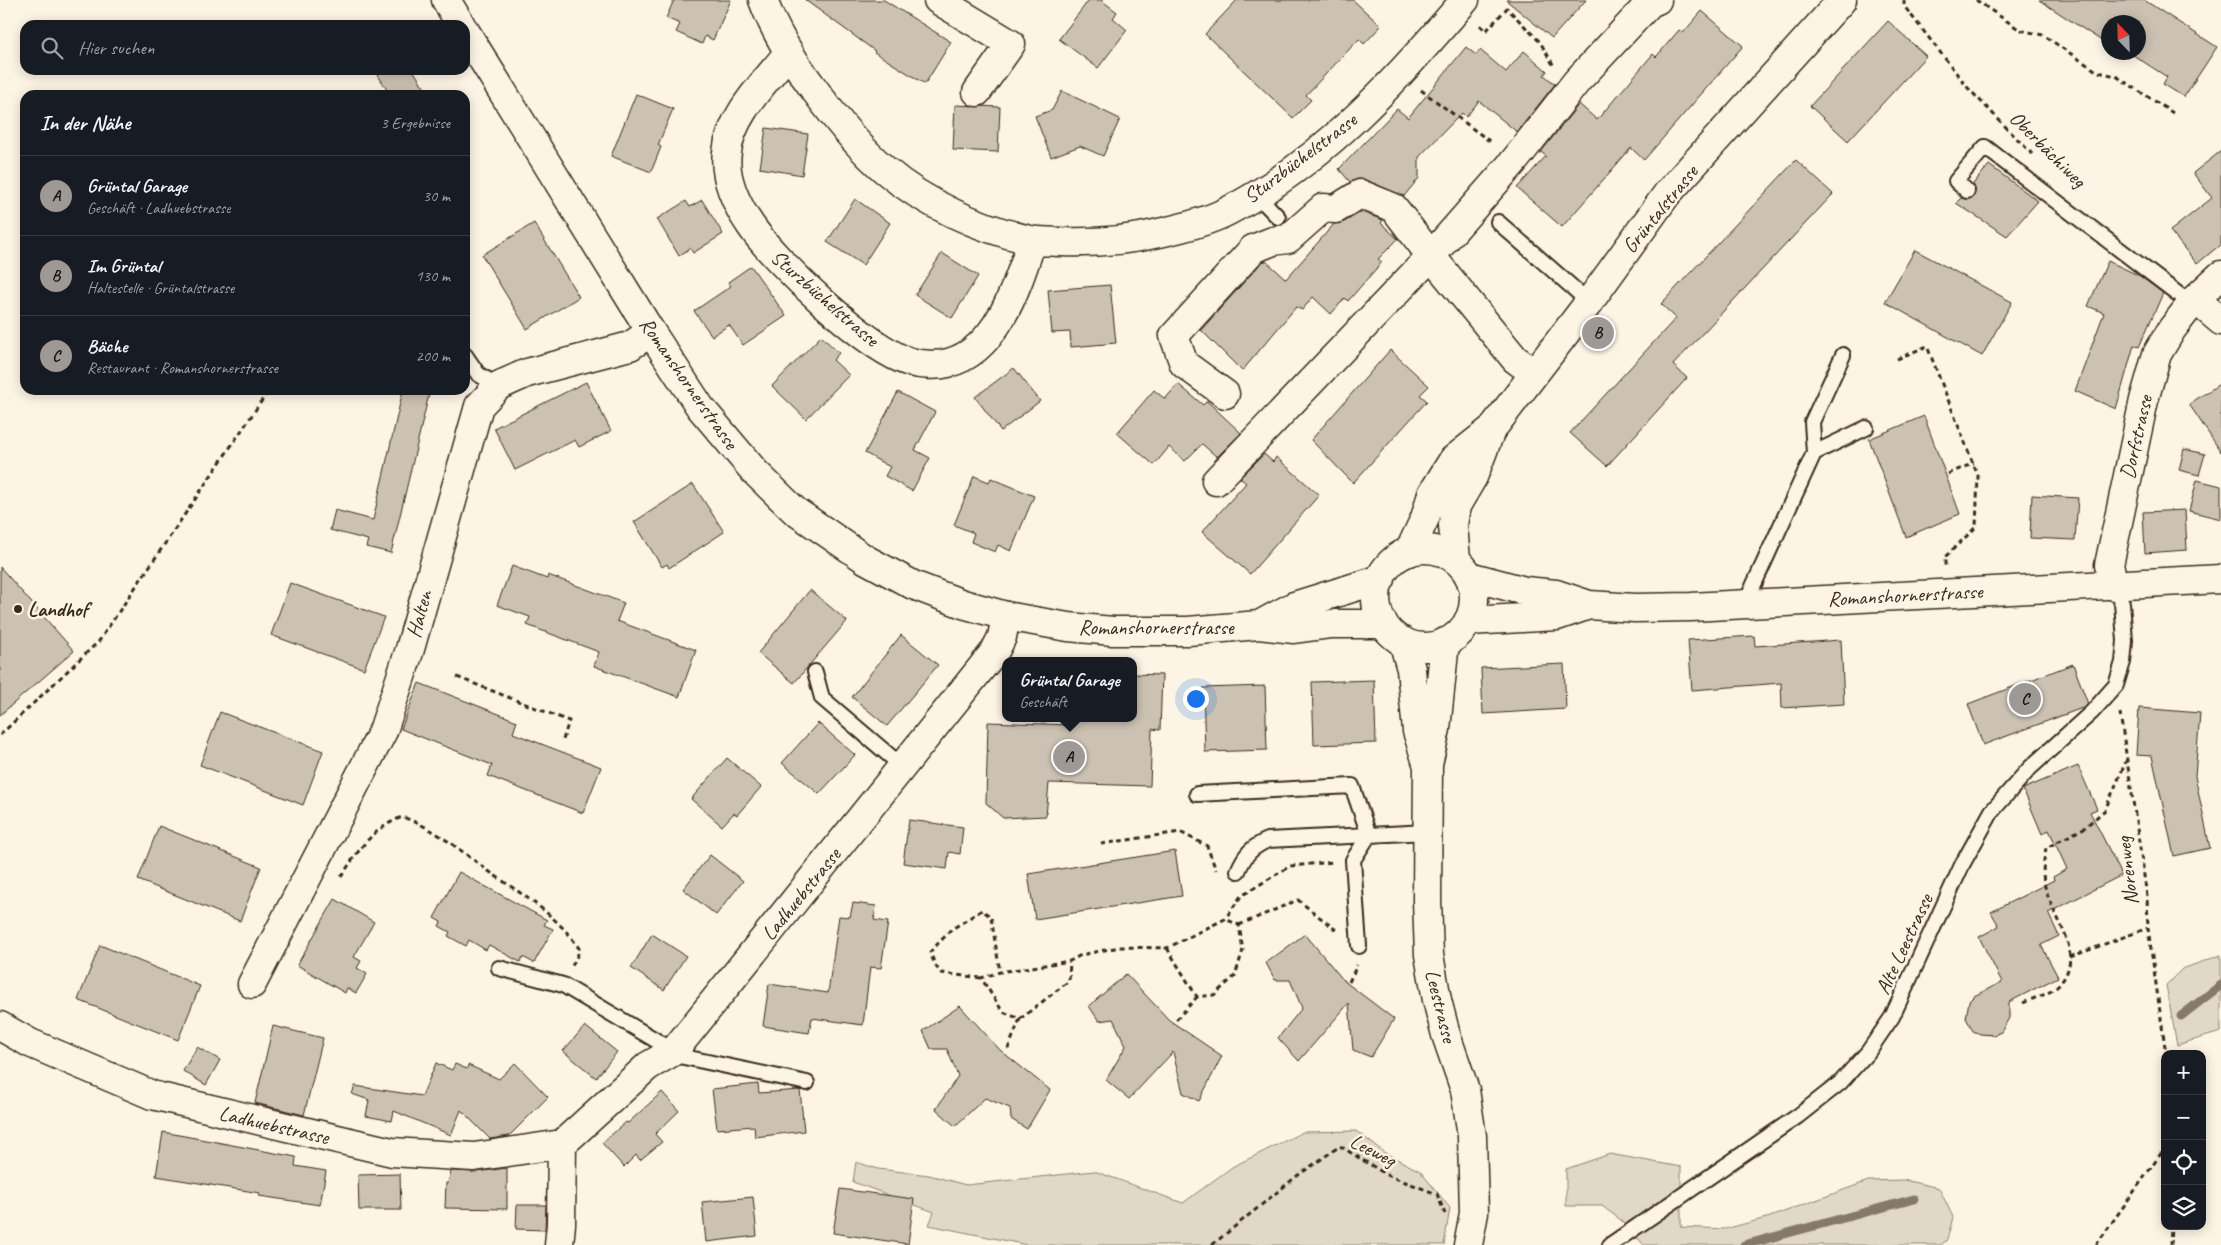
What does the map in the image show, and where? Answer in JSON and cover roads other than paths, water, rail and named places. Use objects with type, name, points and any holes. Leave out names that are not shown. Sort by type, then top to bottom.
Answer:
[{"type":"street","points":[[446,0],[458,20]]},
{"type":"street","name":"Sturzbüchelstrasse","points":[[762,0],[788,53],[838,122],[884,170],[919,194],[988,227],[1032,241],[1094,243],[1138,239],[1172,230],[1217,215],[1257,195],[1314,153],[1400,75],[1462,3]]},
{"type":"street","points":[[938,0],[1010,44],[977,92]]},
{"type":"street","points":[[1216,482],[1266,417],[1431,256],[1515,160],[1577,81],[1650,3],[1657,0]]},
{"type":"street","name":"Grüntalstrasse","points":[[1463,568],[1454,525],[1456,506],[1473,477],[1492,429],[1589,302],[1667,194],[1842,0]]},
{"type":"street","name":"Romanshornerstrasse","points":[[470,39],[651,332],[700,406],[755,472],[796,511],[865,559],[913,585],[963,604],[1006,616],[1068,627],[1113,631],[1188,631],[1259,625],[1294,629],[1330,624],[1393,633]]},
{"type":"street","name":"Sturzbüchelstrasse","points":[[788,53],[744,109],[733,130],[726,152],[731,188],[750,225],[776,258],[833,310],[881,348],[911,362],[936,365],[949,363],[968,354],[985,340],[1014,296],[1032,241]]},
{"type":"street","points":[[1225,394],[1184,364],[1174,336],[1253,249],[1273,241],[1288,239],[1323,208],[1336,209],[1360,194],[1394,208],[1515,359],[1534,372]]},
{"type":"street","name":"Dorfstrasse","points":[[2114,586],[2109,564],[2144,400],[2157,354],[2172,329],[2195,299],[2221,275]]},
{"type":"street","points":[[2195,299],[2221,322]]},
{"type":"street","name":"Halten","points":[[252,984],[383,731],[410,650],[479,406],[498,386],[527,373],[630,346],[651,332]]},
{"type":"street","name":"Grüntalstrasse","points":[[1409,552],[1439,480],[1453,460],[1492,429]]},
{"type":"street","points":[[1434,550],[1463,568],[1474,599],[1468,621],[1459,633],[1446,642],[1424,647],[1393,633],[1376,602],[1380,578],[1392,563],[1409,552],[1434,550]]},
{"type":"street","name":"Romanshornerstrasse","points":[[1463,568],[1525,590],[1556,594],[1589,605],[1635,608],[2221,580]]},
{"type":"street","name":"Romanshornerstrasse","points":[[1259,625],[1294,606],[1380,578]]},
{"type":"street","name":"Romanshornerstrasse","points":[[1468,621],[1557,616],[1589,605]]},
{"type":"street","name":"Ladhuebstrasse","points":[[0,1026],[30,1043],[152,1095],[392,1152],[474,1157],[562,1144],[648,1066],[674,1050],[995,651],[1002,637],[1006,616]]},
{"type":"street","name":"Leestrasse","points":[[1393,633],[1411,669],[1417,731],[1428,764]]},
{"type":"street","name":"Leestrasse","points":[[1446,642],[1437,721],[1428,764],[1429,955],[1446,1035],[1465,1090],[1472,1136],[1474,1213],[1468,1245]]},
{"type":"street","points":[[559,1245],[562,1144]]},
{"type":"lane","points":[[1967,191],[1956,181],[1985,146],[2182,297],[2195,299]]},
{"type":"lane","points":[[1257,195],[1278,217]]},
{"type":"lane","points":[[1498,222],[1589,302]]},
{"type":"lane","points":[[1745,604],[1814,453],[1812,422],[1842,355]]},
{"type":"lane","points":[[470,363],[478,374],[498,386]]},
{"type":"lane","points":[[1814,453],[1866,428]]},
{"type":"lane","name":"Alte Leestrasse","points":[[1610,1245],[1798,1116],[1840,1084],[1868,1052],[1892,1018],[1963,863],[1992,811],[2030,768],[2092,712],[2116,685],[2123,662],[2125,641],[2122,603],[2114,586]]},
{"type":"lane","points":[[815,672],[822,698],[903,767]]},
{"type":"lane","points":[[1197,794],[1352,786],[1369,836]]},
{"type":"lane","points":[[1238,871],[1244,857],[1254,846],[1268,840],[1427,832]]},
{"type":"lane","points":[[1359,946],[1353,860],[1369,836]]},
{"type":"lane","points":[[499,968],[564,985],[684,1057],[807,1083]]},
{"type":"waterway","points":[[2181,1016],[2221,985]]},
{"type":"waterway","points":[[1744,1245],[1914,1199]]},
{"type":"place","name":"Im Grüntal","points":[[1598,333]]},
{"type":"place","name":"Landhof","points":[[18,609]]},
{"type":"place","name":"Bäche","points":[[2025,699]]},
{"type":"place","name":"Grüntal Garage","points":[[1069,757]]}]
